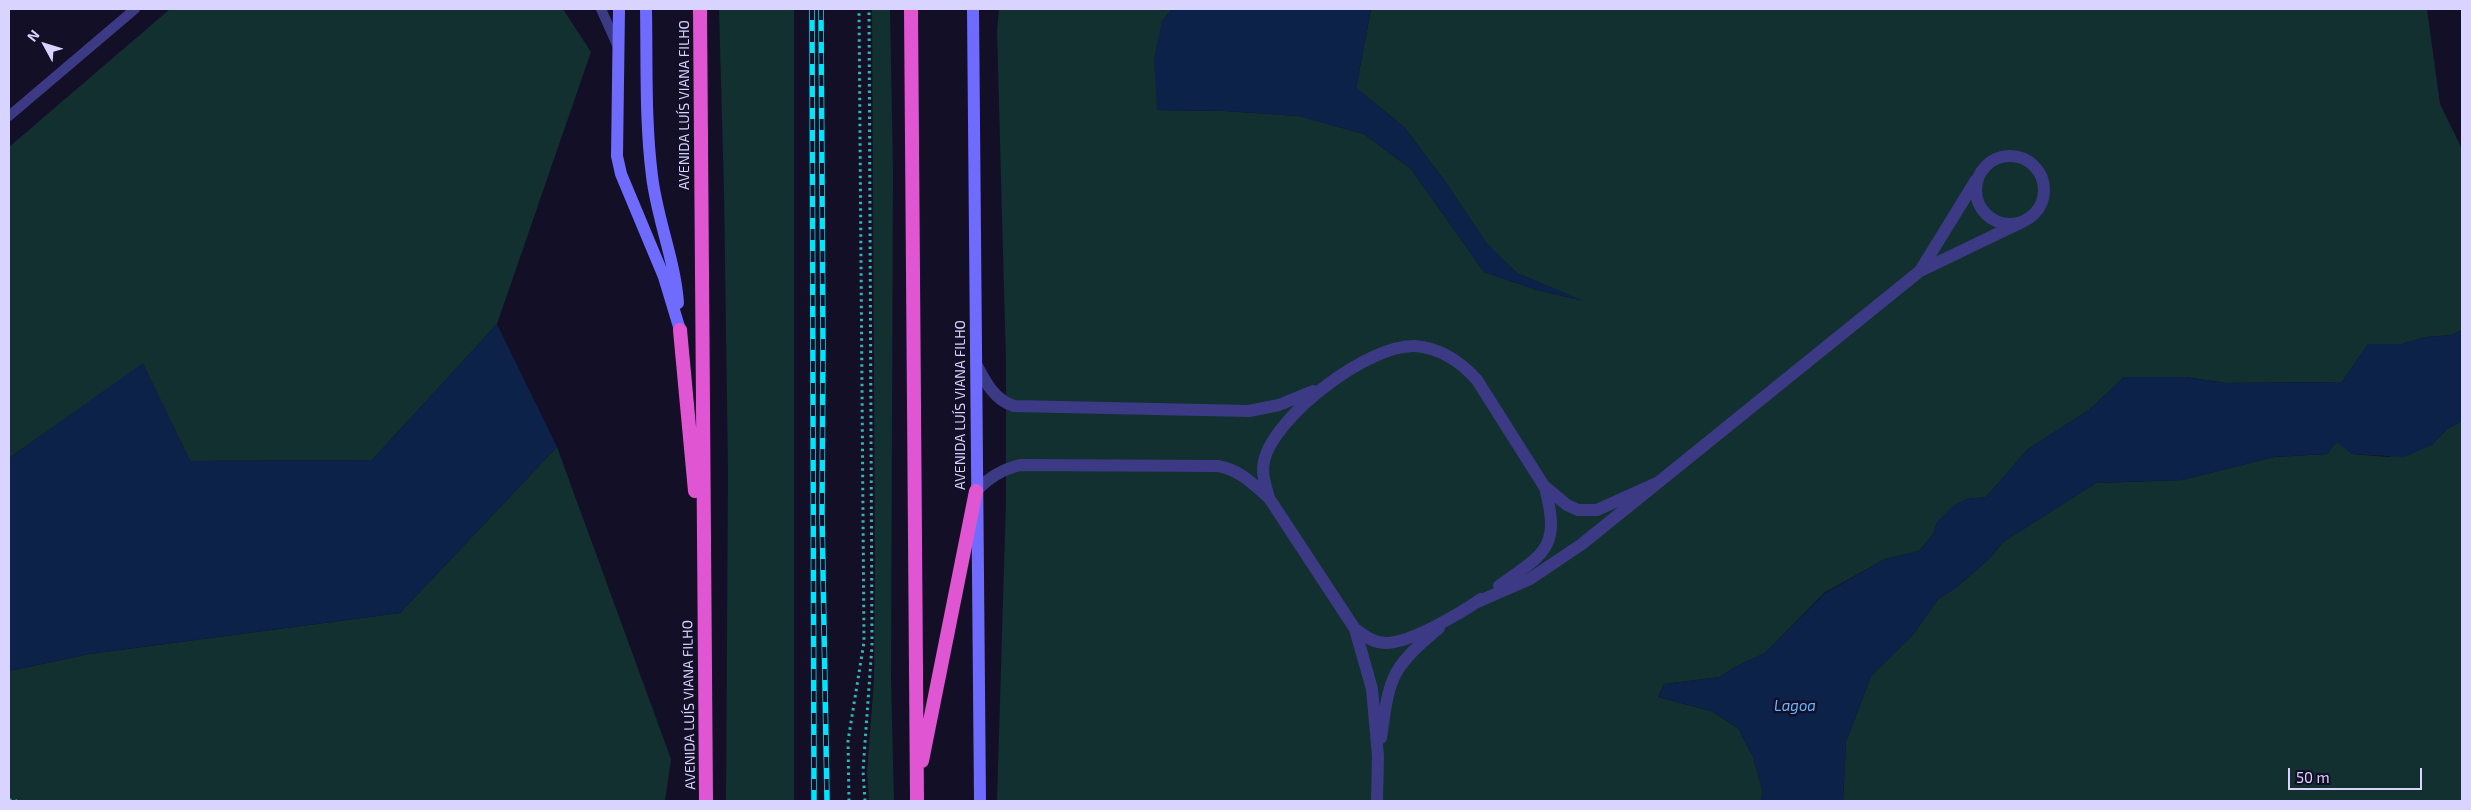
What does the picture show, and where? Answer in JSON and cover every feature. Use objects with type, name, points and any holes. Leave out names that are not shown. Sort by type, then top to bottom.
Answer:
[{"type":"highway","name":"AVENIDA LUÍS VIANA FILHO","points":[[700,9],[706,801]]},
{"type":"highway","points":[[911,9],[917,795]]},
{"type":"highway","points":[[680,330],[704,581]]},
{"type":"highway","points":[[917,795],[976,491]]},
{"type":"main road","points":[[620,9],[618,156],[621,174],[664,277],[680,330]]},
{"type":"main road","name":"AVENIDA LUÍS VIANA FILHO","points":[[646,9],[648,136],[652,178],[676,283],[680,330]]},
{"type":"main road","name":"AVENIDA LUÍS VIANA FILHO","points":[[973,9],[980,801]]},
{"type":"street","points":[[1475,603],[1530,579],[1582,544],[1920,271],[2024,220],[2039,206],[2043,196],[2041,175],[2034,166],[2025,159],[2014,156],[2002,156],[1983,168],[1920,271]]},
{"type":"street","points":[[1978,178],[1975,190],[1977,201],[1991,219],[2002,223],[2015,224],[2024,220]]},
{"type":"street","points":[[976,364],[987,385],[998,398],[1014,406],[1249,411],[1279,404],[1320,388],[1387,350],[1414,346],[1444,354],[1465,367],[1477,380],[1544,486],[1567,506],[1589,512],[1597,510],[1659,482]]},
{"type":"street","points":[[1269,498],[1263,476],[1266,452],[1283,424],[1320,388]]},
{"type":"street","points":[[976,491],[1001,470],[1020,465],[1218,466],[1230,468],[1244,476],[1269,498],[1355,629],[1372,689],[1378,756],[1377,801]]},
{"type":"street","points":[[1355,629],[1375,642],[1394,642],[1447,620],[1475,603],[1532,562],[1546,547],[1551,537],[1551,512],[1544,486]]},
{"type":"street","points":[[1378,756],[1390,690],[1396,674],[1417,647],[1447,620]]},
{"type":"lane","points":[[9,116],[135,9]]},
{"type":"lane","points":[[601,9],[620,51]]},
{"type":"path","points":[[849,801],[848,741],[864,642],[860,9]]},
{"type":"path","points":[[865,801],[863,771],[872,645],[869,9]]},
{"type":"path","points":[[9,800],[16,801]]},
{"type":"green space","points":[[170,9],[563,9],[591,52],[497,324],[372,460],[190,461],[143,364],[9,458],[9,147]]},
{"type":"green space","points":[[719,9],[794,9],[794,801],[726,801],[728,473]]},
{"type":"green space","points":[[872,9],[890,9],[893,169],[891,680],[894,801],[869,801],[867,772],[874,680],[875,567]]},
{"type":"green space","points":[[999,9],[1172,9],[1162,21],[1157,110],[1225,111],[1299,116],[1364,134],[1411,169],[1484,272],[1537,290],[1580,300],[1517,273],[1487,244],[1447,184],[1405,128],[1356,88],[1371,9],[2427,9],[2440,104],[2462,149],[2462,330],[2452,335],[2426,337],[2402,344],[2368,344],[2342,382],[2226,383],[2185,377],[2124,377],[2089,410],[2028,449],[1986,497],[1966,499],[1937,522],[1933,534],[1919,551],[1885,559],[1824,593],[1765,653],[1735,667],[1720,677],[1664,684],[1658,697],[1711,711],[1738,728],[1753,757],[1763,792],[1761,801],[997,801],[1006,501],[1006,362],[997,31]]},
{"type":"green space","points":[[2462,421],[2462,801],[1843,801],[1846,742],[1871,676],[1912,636],[1938,599],[1957,587],[1989,559],[2003,542],[2096,483],[2182,480],[2274,457],[2327,454],[2337,441],[2352,454],[2389,457],[2432,445],[2447,429]]},
{"type":"green space","points":[[557,447],[671,759],[665,801],[9,801],[9,671],[89,654],[400,613]]},
{"type":"water","points":[[1172,9],[1371,9],[1356,88],[1405,128],[1447,184],[1487,244],[1517,273],[1584,301],[1537,290],[1484,272],[1411,169],[1364,134],[1298,116],[1225,111],[1157,110],[1154,57],[1162,21]]},
{"type":"water","points":[[497,324],[557,447],[400,613],[89,654],[9,671],[9,458],[143,363],[190,461],[372,460]]},
{"type":"water","name":"Lagoa","points":[[2462,330],[2462,421],[2447,429],[2432,445],[2404,457],[2352,454],[2337,442],[2327,454],[2274,457],[2182,480],[2096,483],[2003,542],[1989,559],[1957,587],[1938,599],[1912,636],[1871,676],[1846,742],[1843,801],[1761,801],[1763,792],[1753,757],[1738,728],[1711,711],[1658,697],[1664,684],[1720,677],[1735,667],[1765,653],[1824,594],[1885,559],[1919,551],[1933,534],[1937,522],[1954,505],[1966,499],[1986,497],[2028,449],[2089,410],[2124,377],[2185,377],[2226,383],[2342,382],[2368,344],[2402,344],[2426,337],[2452,335]]},
{"type":"railway","points":[[812,9],[814,801]]},
{"type":"railway","points":[[821,9],[822,514],[827,801]]}]
